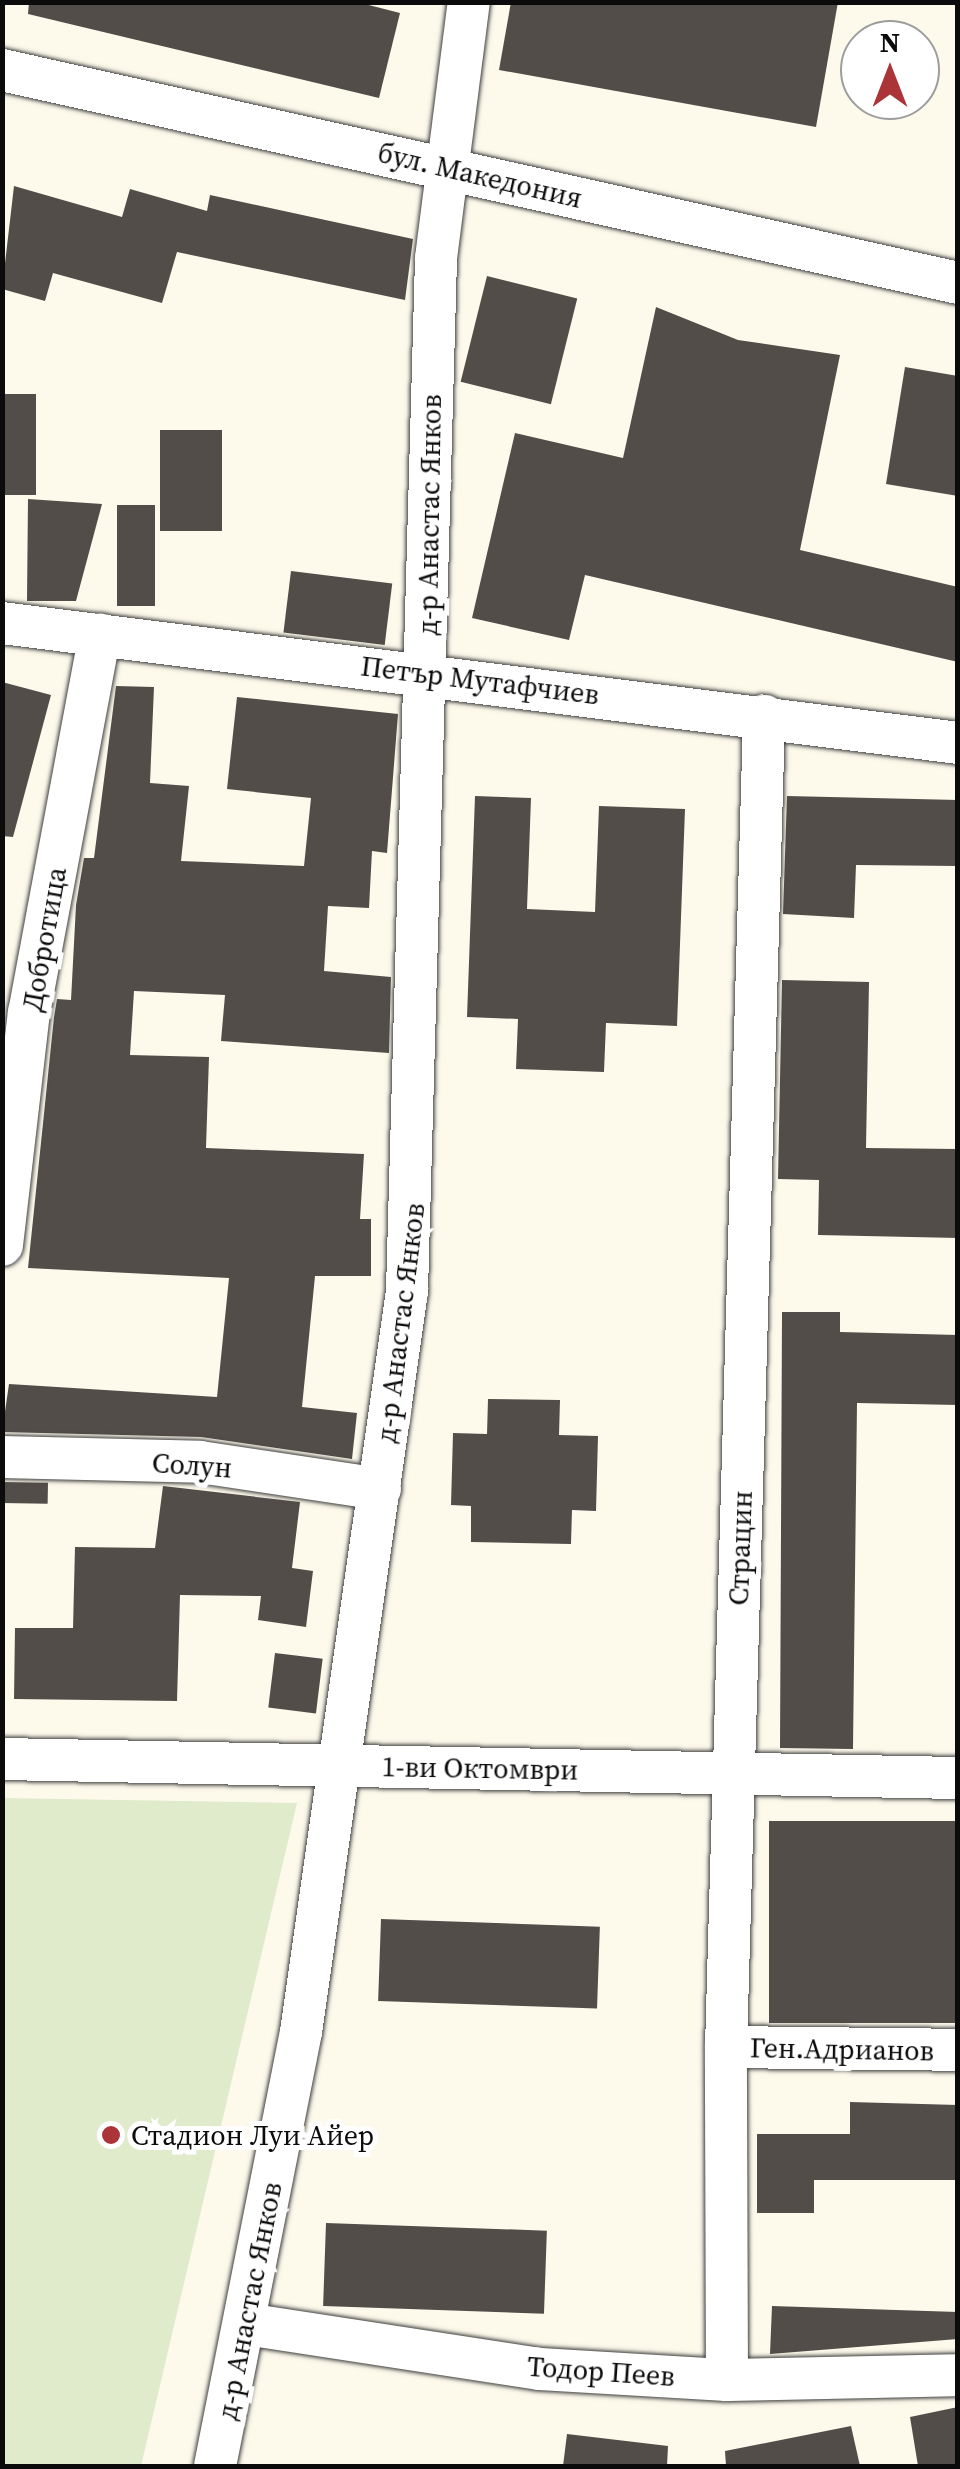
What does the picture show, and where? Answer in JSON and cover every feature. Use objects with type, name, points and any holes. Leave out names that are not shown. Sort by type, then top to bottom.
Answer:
[{"type":"street","name":"д-р Анастас Янков","points":[[215,2466],[246,2324],[344,1766],[415,1200],[426,672],[446,166],[469,2]]},
{"type":"street","name":"бул. Македония","points":[[2,70],[958,283]]},
{"type":"street","name":"Петър Мутафчиев","points":[[2,624],[426,672],[958,742]]},
{"type":"street","name":"Добротица","points":[[2,1245],[30,1013],[100,635]]},
{"type":"street","name":"Страцин","points":[[727,2380],[726,2048],[764,716]]},
{"type":"street","name":"Солун","points":[[2,1457],[200,1462],[380,1489]]},
{"type":"street","name":"1-ви Октомври","points":[[2,1759],[958,1778]]},
{"type":"street","name":"Ген.Адрианов","points":[[726,2048],[958,2050]]},
{"type":"street","name":"Тодор Пеев","points":[[246,2324],[540,2369],[727,2380],[958,2375]]},
{"type":"green space","name":"Стадион Луи Айер","points":[[3,1798],[297,1803],[141,2466],[3,2466]]},
{"type":"building","points":[[29,2],[357,2],[400,13],[379,98],[28,14]]},
{"type":"building","points":[[511,2],[838,2],[816,127],[499,70]]},
{"type":"building","points":[[14,186],[122,217],[130,189],[207,211],[210,195],[413,239],[405,300],[177,252],[162,303],[53,273],[45,301],[2,289]]},
{"type":"building","points":[[487,276],[577,298],[551,404],[461,382]]},
{"type":"building","points":[[656,307],[738,340],[840,355],[800,550],[958,587],[958,662],[585,575],[569,640],[472,618],[515,433],[623,458]]},
{"type":"building","points":[[905,367],[958,376],[958,496],[886,484]]},
{"type":"building","points":[[2,394],[36,394],[36,495],[2,495]]},
{"type":"building","points":[[160,430],[222,430],[222,531],[160,531]]},
{"type":"building","points":[[28,499],[102,504],[76,601],[27,601]]},
{"type":"building","points":[[117,505],[155,505],[155,606],[117,606]]},
{"type":"building","points":[[291,571],[392,583],[385,645],[283,633]]},
{"type":"building","points":[[2,682],[51,695],[13,837],[2,836]]},
{"type":"building","points":[[116,686],[154,687],[150,783],[189,786],[181,861],[304,866],[311,798],[227,789],[237,697],[398,714],[387,853],[372,851],[369,908],[328,906],[324,971],[391,977],[389,1053],[221,1041],[225,995],[134,991],[130,1055],[209,1057],[206,1148],[364,1154],[360,1219],[371,1219],[371,1276],[315,1276],[302,1407],[357,1413],[352,1459],[201,1437],[2,1432],[9,1384],[217,1397],[229,1278],[28,1268],[54,1017],[57,999],[71,1000],[76,905],[84,858],[94,858]]},
{"type":"building","points":[[475,796],[531,798],[527,909],[595,912],[599,806],[685,809],[677,1026],[606,1023],[604,1072],[516,1069],[518,1019],[467,1017]]},
{"type":"building","points":[[787,796],[958,800],[958,866],[856,865],[854,918],[783,914]]},
{"type":"building","points":[[782,980],[869,982],[866,1148],[958,1149],[958,1238],[818,1235],[819,1180],[778,1179]]},
{"type":"building","points":[[782,1312],[840,1312],[840,1332],[958,1335],[958,1405],[857,1403],[853,1749],[780,1748]]},
{"type":"building","points":[[488,1399],[560,1400],[559,1435],[598,1436],[596,1511],[572,1510],[571,1544],[471,1542],[471,1506],[451,1505],[453,1433],[487,1434]]},
{"type":"building","points":[[2,1482],[48,1483],[48,1504],[2,1503]]},
{"type":"building","points":[[163,1486],[300,1502],[292,1568],[313,1571],[306,1627],[258,1620],[261,1596],[180,1595],[177,1701],[14,1699],[15,1628],[73,1628],[75,1547],[155,1548]]},
{"type":"building","points":[[275,1653],[323,1659],[316,1713],[268,1708]]},
{"type":"building","points":[[769,1821],[958,1821],[958,2023],[769,2023]]},
{"type":"building","points":[[381,1919],[600,1927],[597,2009],[378,2001]]},
{"type":"building","points":[[850,2102],[958,2105],[958,2180],[814,2180],[814,2213],[757,2213],[757,2134],[850,2134]]},
{"type":"building","points":[[326,2223],[547,2231],[544,2314],[323,2306]]},
{"type":"building","points":[[772,2306],[958,2312],[958,2339],[770,2354]]},
{"type":"building","points":[[958,2407],[958,2466],[918,2466],[910,2417]]},
{"type":"building","points":[[851,2426],[860,2466],[726,2466],[725,2451]]},
{"type":"building","points":[[567,2434],[668,2446],[667,2466],[563,2466]]},
{"type":"place","name":"Стадион Луи Айер","points":[[111,2135]]}]
